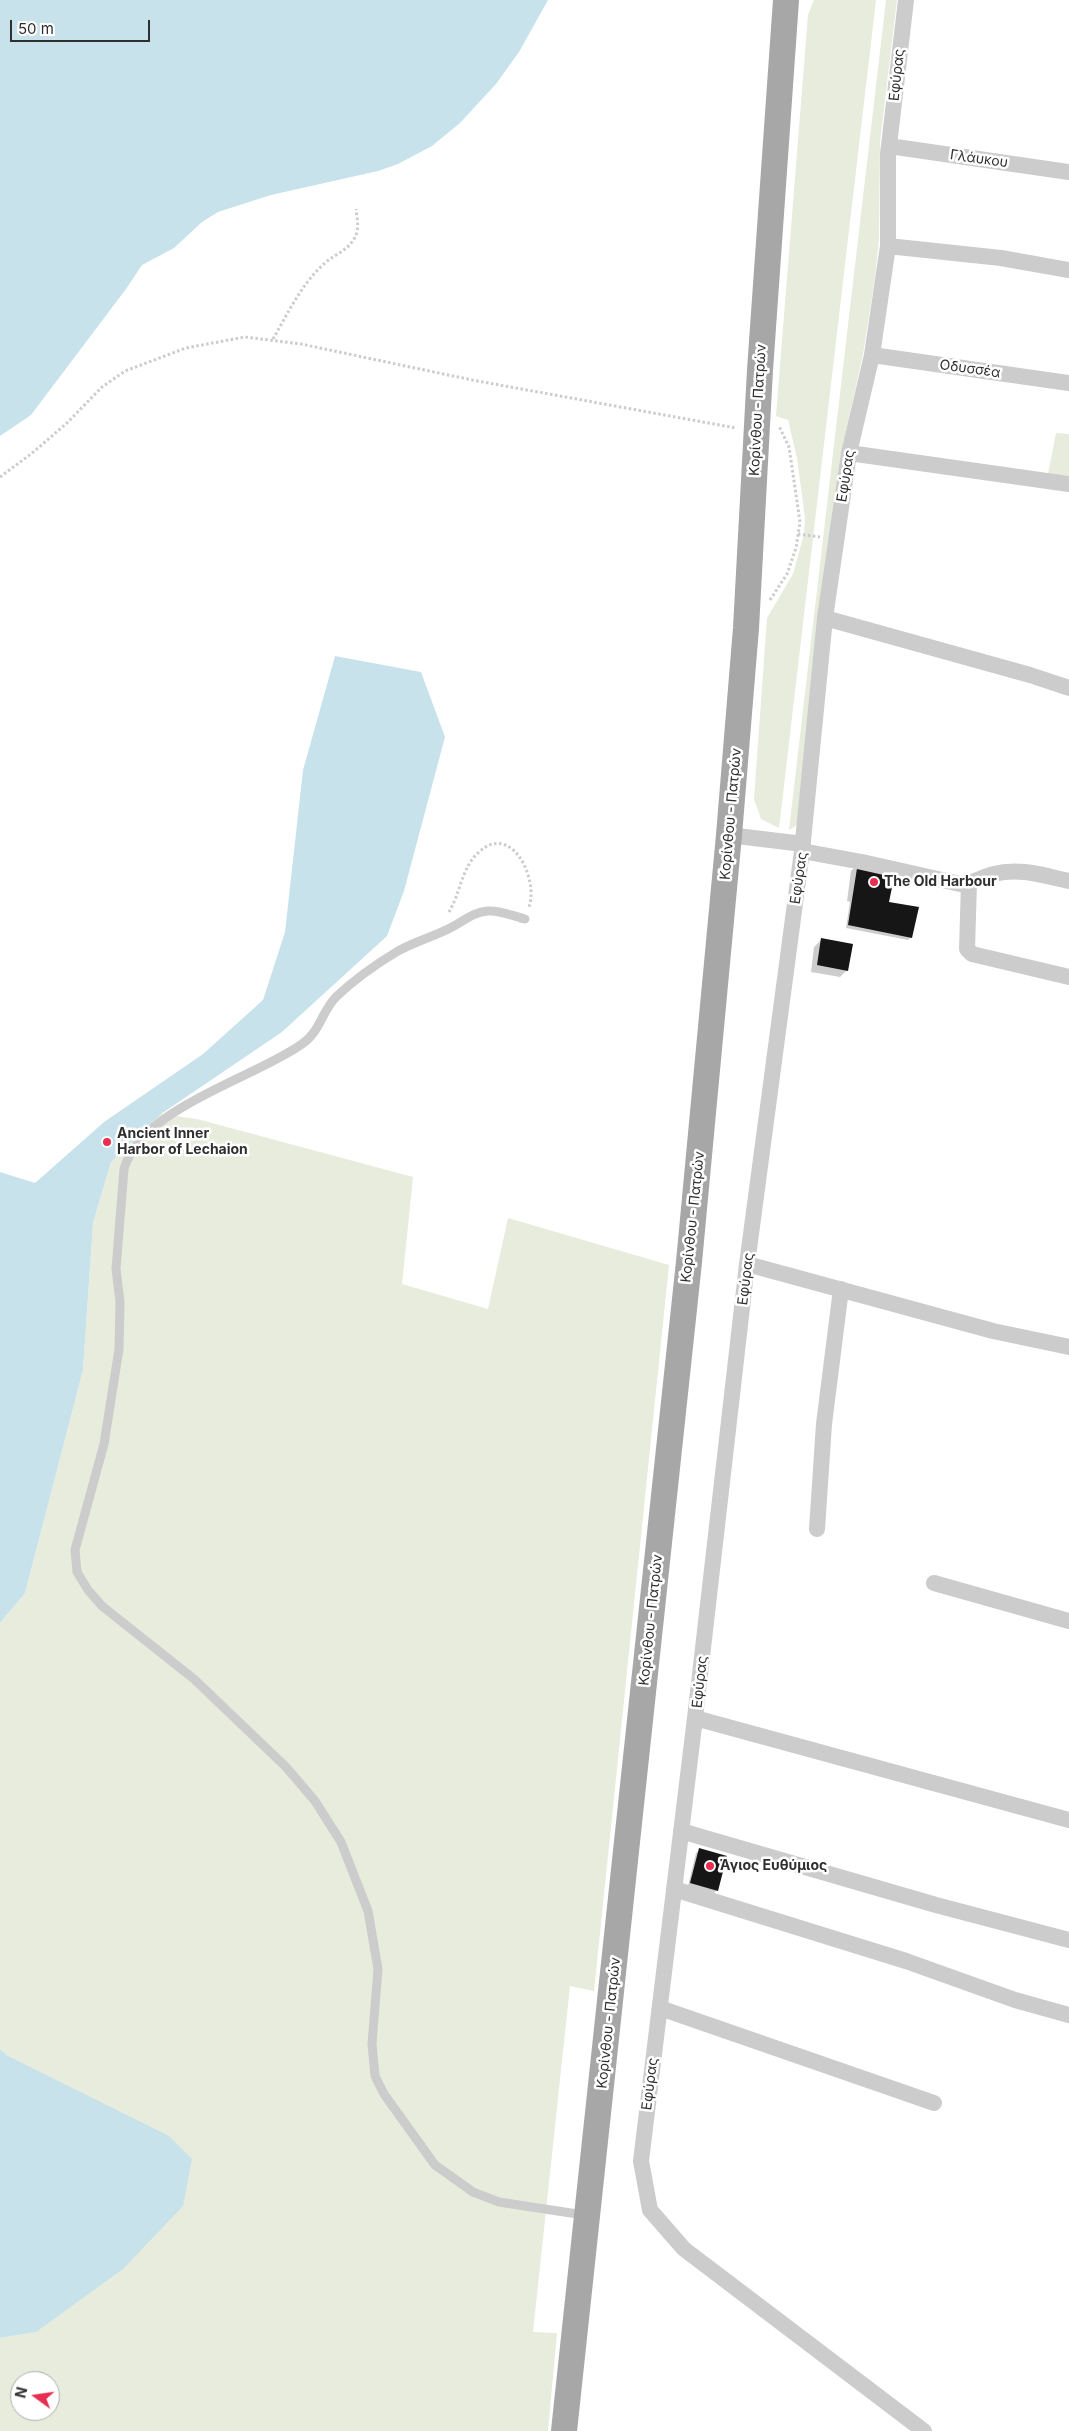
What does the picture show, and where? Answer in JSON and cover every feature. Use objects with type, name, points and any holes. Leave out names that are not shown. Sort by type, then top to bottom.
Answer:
[{"type":"main road","name":"Κορίνθου - Πατρών","points":[[564,2431],[589,2216],[689,1262],[729,835],[746,628],[786,0]]},
{"type":"street","name":"Εφύρας","points":[[906,0],[889,146],[888,246],[872,355],[849,453],[825,618],[803,847],[747,1264],[696,1718],[641,2161],[650,2210],[684,2249],[924,2431]]},
{"type":"street","name":"Γλάυκου","points":[[889,146],[1069,172]]},
{"type":"street","points":[[888,246],[1001,258],[1069,270]]},
{"type":"street","name":"Οδυσσέα","points":[[872,355],[1069,383]]},
{"type":"street","points":[[849,453],[1069,484]]},
{"type":"street","points":[[825,618],[1030,675],[1069,688]]},
{"type":"street","points":[[729,835],[803,847],[960,884],[1016,870],[1069,881]]},
{"type":"street","points":[[969,883],[968,949],[972,954],[1069,977]]},
{"type":"street","points":[[747,1264],[994,1331],[1069,1347]]},
{"type":"street","points":[[817,1529],[824,1424],[842,1289]]},
{"type":"street","points":[[934,1583],[1069,1621]]},
{"type":"street","points":[[696,1718],[1069,1820]]},
{"type":"street","points":[[681,1831],[936,1905],[1069,1940]]},
{"type":"street","points":[[674,1889],[906,1961],[1015,2000],[1069,2015]]},
{"type":"street","points":[[660,2008],[934,2103]]},
{"type":"lane","points":[[524,919],[489,911],[472,914],[399,951],[336,997],[316,1032],[303,1043],[279,1058],[202,1096],[154,1127],[137,1142],[128,1155],[124,1169],[117,1237],[116,1269],[120,1302],[119,1349],[104,1444],[75,1550],[77,1572],[88,1590],[102,1606],[194,1679],[286,1767],[315,1801],[341,1842],[368,1911],[378,1969],[372,2044],[375,2076],[394,2109],[435,2165],[473,2192],[499,2202],[589,2216]]},
{"type":"path","points":[[273,339],[308,283],[325,263],[347,248],[356,237],[358,224],[356,209]]},
{"type":"path","points":[[0,477],[31,454],[102,387],[125,371],[186,348],[245,337],[273,339],[472,380],[758,424],[776,424],[782,429],[788,447],[800,522],[796,548],[787,574],[778,590],[746,628]]},
{"type":"path","points":[[427,938],[447,916],[458,897],[465,873],[477,853],[488,845],[501,844],[515,850],[525,863],[530,881],[531,900],[524,919]]},
{"type":"green space","points":[[814,0],[876,0],[779,828],[761,819],[754,799],[767,618],[793,574],[804,534],[805,518],[797,458],[788,420],[776,416],[808,15]]},
{"type":"green space","points":[[886,0],[897,0],[880,142],[879,238],[875,278],[863,354],[840,458],[797,825],[789,830]]},
{"type":"green space","points":[[1056,433],[1069,434],[1069,476],[1048,474]]},
{"type":"green space","points":[[161,1114],[197,1119],[413,1177],[402,1284],[488,1309],[508,1218],[669,1265],[594,1991],[570,1986],[533,2332],[557,2333],[548,2431],[0,2431],[0,2338],[36,2332],[8,2056],[0,2049],[0,1623],[25,1593],[83,1370],[93,1223],[111,1162]]},
{"type":"water","points":[[0,0],[548,0],[519,52],[496,84],[460,123],[432,146],[398,164],[378,171],[271,195],[218,212],[202,222],[174,248],[142,265],[31,415],[0,436]]},
{"type":"water","name":"Ancient Inner Harbor of Lechaion","points":[[335,656],[421,672],[445,737],[404,891],[387,936],[282,1032],[161,1114],[111,1162],[93,1223],[83,1370],[25,1593],[0,1623],[0,1172],[35,1183],[104,1122],[203,1054],[263,1000],[285,932],[303,770]]},
{"type":"water","points":[[0,2049],[8,2056],[169,2136],[192,2159],[183,2206],[123,2269],[36,2332],[0,2338]]},
{"type":"building","points":[[858,862],[896,868],[889,902],[919,907],[912,938],[848,925]]},
{"type":"building","points":[[821,938],[853,944],[848,971],[817,965]]},
{"type":"building","points":[[699,1848],[727,1856],[718,1891],[690,1883]]},
{"type":"place","name":"The Old Harbour","points":[[874,882]]},
{"type":"place","name":"Ancient Inner Harbor of Lechaion","points":[[107,1142]]},
{"type":"place","name":"Άγιος Ευθύμιος","points":[[710,1866]]}]
